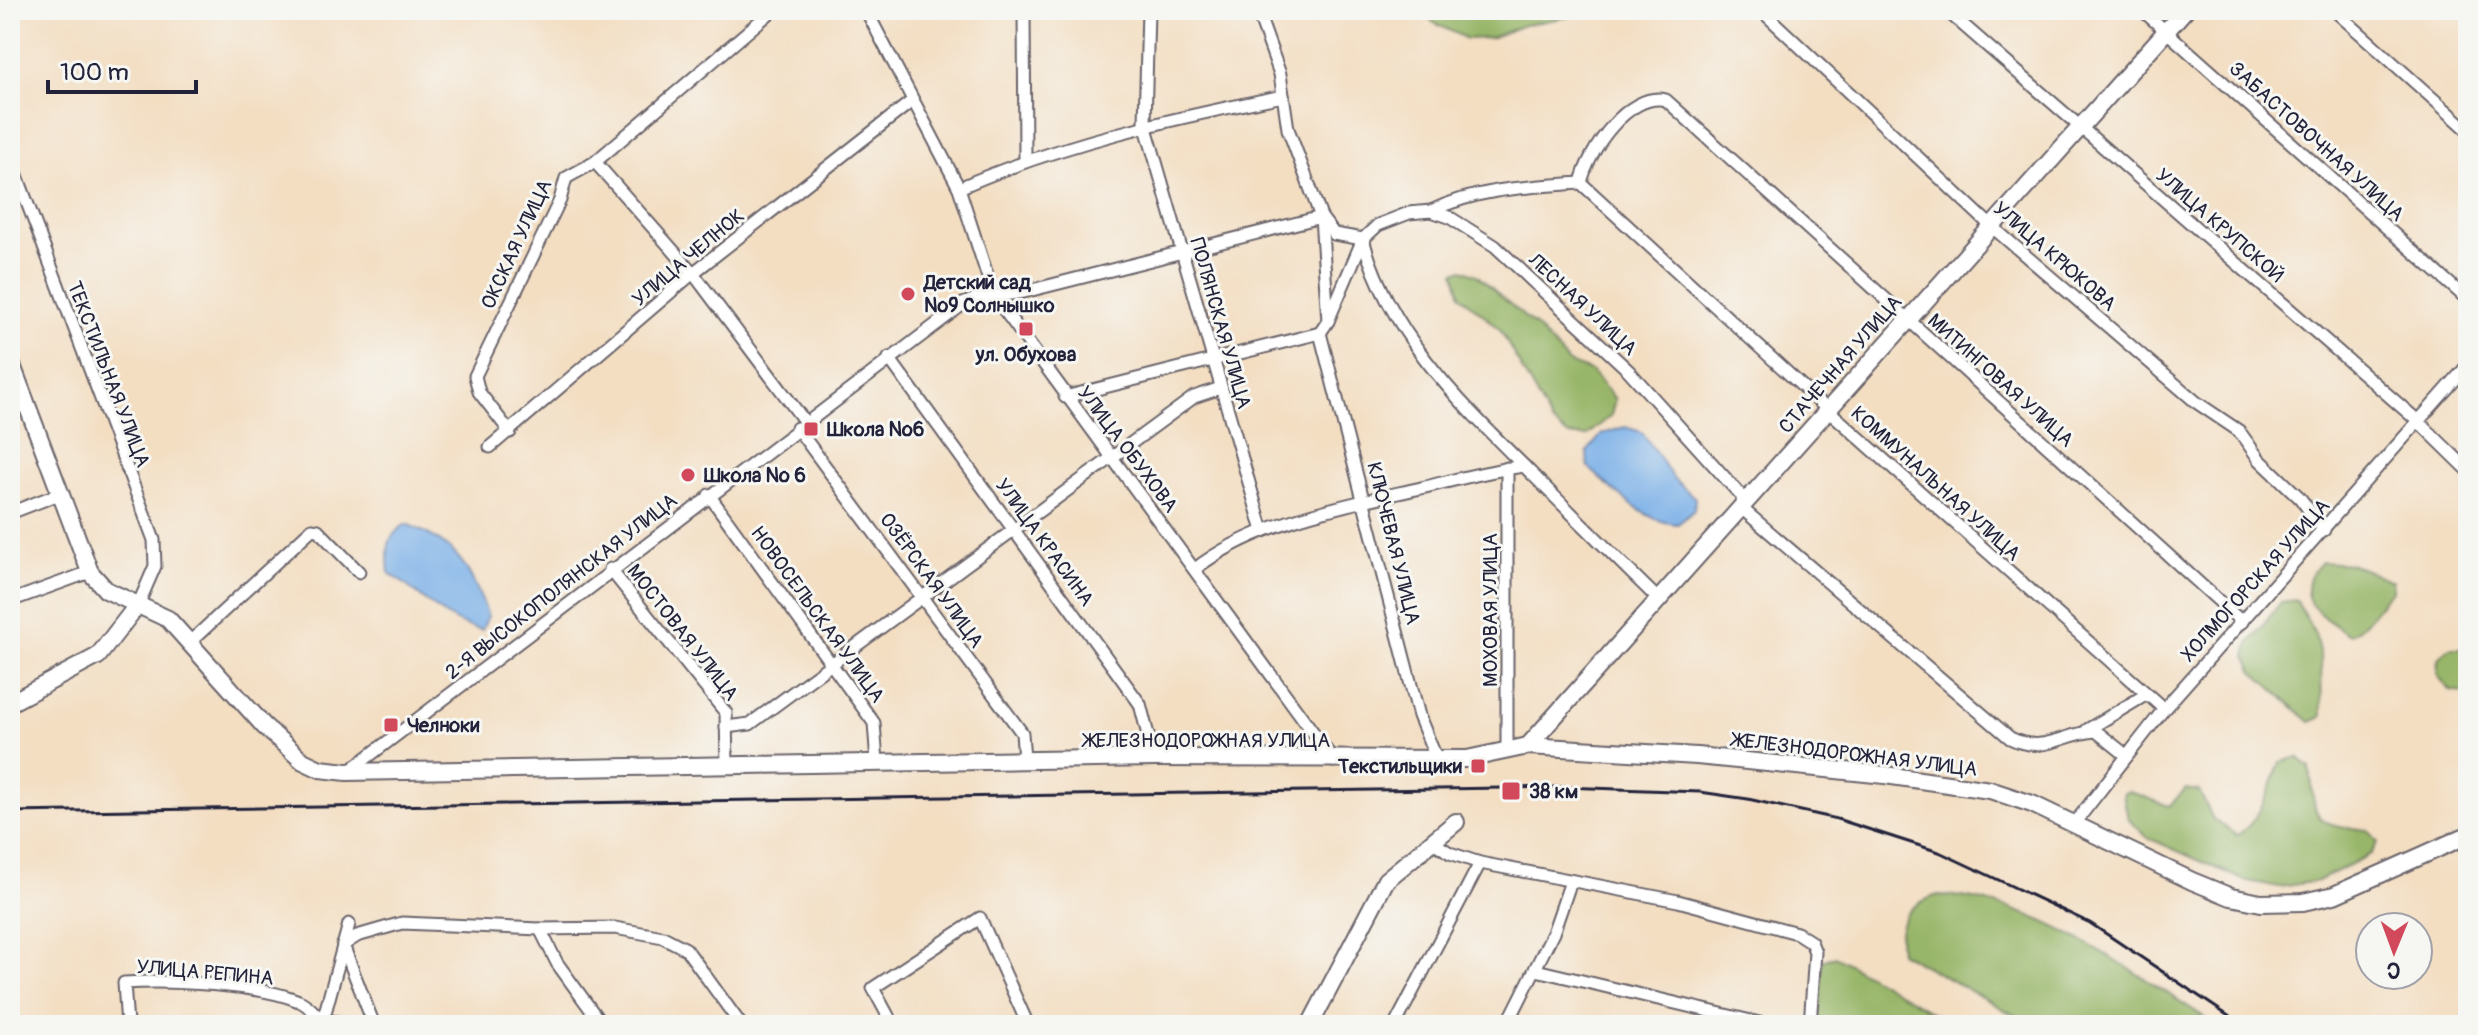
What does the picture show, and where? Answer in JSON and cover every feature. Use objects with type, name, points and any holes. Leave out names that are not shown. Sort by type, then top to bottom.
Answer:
[{"type":"street","name":"ОКСКАЯ УЛИЦА","points":[[510,432],[479,392],[475,376],[560,200],[566,178],[595,162],[773,10]]},
{"type":"street","name":"УЛИЦА ОБУХОВА","points":[[866,10],[959,188],[994,296],[1334,761]]},
{"type":"street","points":[[1024,10],[1025,159]]},
{"type":"street","name":"ПОЛЯНСКАЯ УЛИЦА","points":[[1148,10],[1145,124],[1263,531]]},
{"type":"street","points":[[1257,10],[1280,74],[1288,129],[1321,217],[1328,321]]},
{"type":"street","name":"УЛИЦА КРЮКОВА","points":[[1761,10],[1990,225],[2196,402],[2239,431],[2259,459],[2300,498],[2324,530]]},
{"type":"street","name":"УЛИЦА КРУПСКОЙ","points":[[1946,10],[2419,422],[2468,470]]},
{"type":"street","name":"ЗАБАСТОВОЧНАЯ УЛИЦА","points":[[2142,10],[2468,300]]},
{"type":"street","name":"СТАЧЕЧНАЯ УЛИЦА","points":[[1528,746],[2078,126],[2185,10]]},
{"type":"street","points":[[2334,10],[2468,130]]},
{"type":"street","points":[[959,188],[1025,159],[1145,124],[1283,96]]},
{"type":"street","name":"МИТИНГОВАЯ УЛИЦА","points":[[1581,183],[1585,165],[1595,148],[1634,106],[1644,98],[1666,100],[2242,622]]},
{"type":"street","name":"УЛИЦА ЧЕЛНОК","points":[[490,447],[693,273],[912,101]]},
{"type":"street","name":"ТЕКСТИЛЬНАЯ УЛИЦА","points":[[10,157],[154,540],[155,566],[139,603]]},
{"type":"street","name":"ОЗЁРСКАЯ УЛИЦА","points":[[595,162],[693,273],[1022,733],[1024,759]]},
{"type":"street","points":[[1065,397],[1320,333],[1363,239],[1378,225],[1409,213],[1431,211],[1462,196],[1491,190],[1581,183]]},
{"type":"street","name":"КОММУНАЛЬНАЯ УЛИЦА","points":[[1581,183],[1828,410],[2164,709]]},
{"type":"street","name":"ЛЕСНАЯ УЛИЦА","points":[[1431,211],[1449,217],[1495,246],[1629,371],[1742,503],[2010,738],[2022,744],[2045,746],[2083,732],[2147,694]]},
{"type":"street","points":[[1321,217],[1334,234],[1363,239]]},
{"type":"street","name":"2-Я ВЫСОКОПОЛЯНСКАЯ УЛИЦА","points":[[347,772],[384,747],[610,569],[963,304],[1024,292],[1321,217]]},
{"type":"street","points":[[1363,239],[1380,285],[1409,336],[1455,397],[1658,599]]},
{"type":"street","name":"КЛЮЧЕВАЯ УЛИЦА","points":[[1320,333],[1419,716],[1437,760]]},
{"type":"street","name":"УЛИЦА КРАСИНА","points":[[889,358],[1140,704],[1154,758]]},
{"type":"street","points":[[10,360],[14,382],[90,572],[10,601]]},
{"type":"street","name":"ХОЛМОГОРСКАЯ УЛИЦА","points":[[2074,824],[2164,709],[2468,365]]},
{"type":"street","points":[[726,727],[750,724],[1194,397],[1221,388]]},
{"type":"street","points":[[1195,569],[1263,531],[1365,501],[1524,466]]},
{"type":"street","name":"МОХОВАЯ УЛИЦА","points":[[1507,468],[1507,752]]},
{"type":"street","points":[[10,513],[59,494]]},
{"type":"street","name":"НОВОСЕЛЬСКАЯ УЛИЦА","points":[[709,495],[874,723],[877,762]]},
{"type":"street","points":[[189,643],[312,529],[318,530],[359,572]]},
{"type":"street","name":"МОСТОВАЯ УЛИЦА","points":[[610,569],[726,713],[727,766]]},
{"type":"street","name":"ЖЕЛЕЗНОДОРОЖНАЯ УЛИЦА","points":[[90,572],[106,590],[168,619],[264,726],[303,761],[320,769],[347,772],[1024,759],[1437,760],[1486,758],[1528,746],[1697,756],[1946,782],[1990,790],[2074,824],[2192,881],[2231,897],[2261,903],[2303,902],[2334,895],[2468,835]]},
{"type":"street","points":[[10,703],[98,656],[139,603]]},
{"type":"street","points":[[2083,732],[2096,731],[2126,755]]},
{"type":"street","points":[[1310,1025],[1386,880],[1456,822]]},
{"type":"street","points":[[1433,842],[1450,853],[1480,863],[1678,901],[1797,933],[1811,942],[1815,952],[1810,1025]]},
{"type":"street","points":[[1395,1025],[1480,863]]},
{"type":"street","points":[[1510,1024],[1536,970],[1571,881]]},
{"type":"street","points":[[893,1025],[873,988],[980,918],[1028,1025]]},
{"type":"street","points":[[343,945],[357,936],[402,923],[540,929],[615,928],[677,942],[686,949],[741,1025]]},
{"type":"street","points":[[349,924],[322,1022],[361,1025]]},
{"type":"street","points":[[540,929],[557,963],[602,1025]]},
{"type":"street","points":[[343,945],[374,1025]]},
{"type":"street","points":[[1536,970],[1768,1025]]},
{"type":"street","name":"УЛИЦА РЕПИНА","points":[[127,1025],[124,983],[251,990],[301,1001],[322,1022]]},
{"type":"green space","points":[[1421,10],[1606,10],[1524,25],[1491,38],[1467,39],[1434,23]]},
{"type":"green space","points":[[1463,269],[1477,275],[1537,328],[1570,364],[1591,371],[1615,399],[1611,416],[1586,436],[1569,436],[1552,423],[1499,328],[1461,296],[1455,272]]},
{"type":"green space","points":[[2321,562],[2351,564],[2392,581],[2392,591],[2366,622],[2348,634],[2318,612],[2307,595],[2311,574]]},
{"type":"green space","points":[[2296,600],[2315,634],[2321,660],[2322,717],[2310,722],[2253,671],[2246,656],[2249,644],[2281,602]]},
{"type":"green space","points":[[2449,648],[2468,648],[2468,694],[2451,691],[2437,675],[2438,659]]},
{"type":"green space","points":[[2298,757],[2310,768],[2313,799],[2320,817],[2335,825],[2368,830],[2378,842],[2371,854],[2318,881],[2279,887],[2243,880],[2148,838],[2128,819],[2123,794],[2128,791],[2169,806],[2186,789],[2199,791],[2213,819],[2237,835],[2259,812],[2280,762]]},
{"type":"green space","points":[[1938,895],[1975,899],[2012,909],[2048,924],[2119,962],[2217,1025],[2032,1025],[1900,952],[1900,931],[1906,915],[1919,904]]},
{"type":"green space","points":[[1835,956],[1954,1025],[1815,1025],[1819,1020],[1823,961]]},
{"type":"water","points":[[1625,427],[1642,432],[1673,478],[1695,498],[1694,510],[1678,524],[1653,518],[1641,511],[1588,467],[1587,452],[1602,434]]},
{"type":"water","points":[[406,524],[450,549],[467,570],[488,616],[482,630],[445,615],[389,573],[391,539]]},
{"type":"railway","points":[[10,812],[1563,787],[1700,792],[1748,799],[1837,819],[1939,852],[2090,923],[2242,1025]]},
{"type":"place","name":"Детский сад №9 Солнышко","points":[[908,294]]},
{"type":"place","name":"ул. Обухова","points":[[1026,329]]},
{"type":"place","name":"Школа №6","points":[[811,429]]},
{"type":"place","name":"Школа № 6","points":[[688,475]]},
{"type":"place","name":"Челноки","points":[[391,725]]},
{"type":"place","name":"Текстильщики","points":[[1478,766]]},
{"type":"place","name":"38 км","points":[[1511,791]]}]
